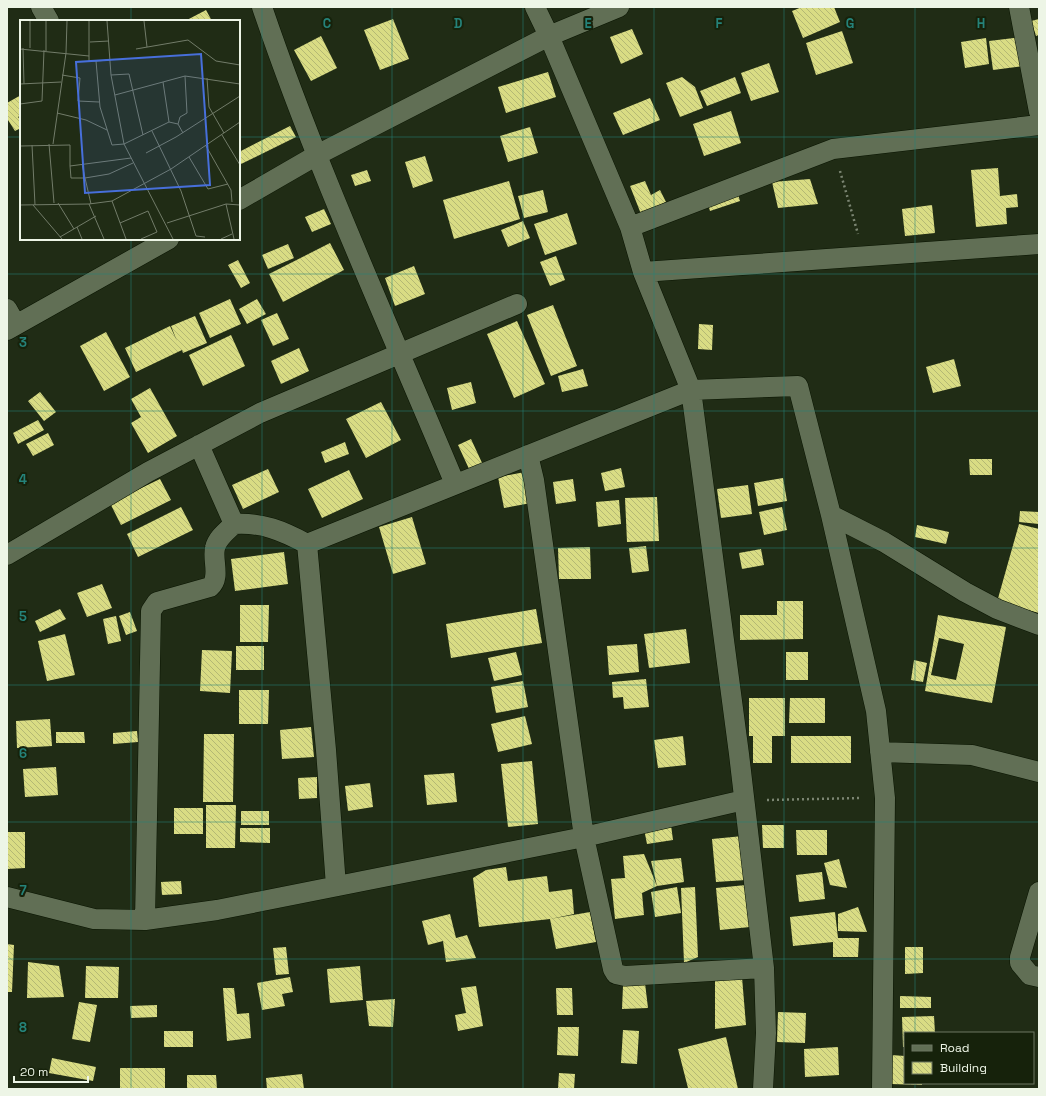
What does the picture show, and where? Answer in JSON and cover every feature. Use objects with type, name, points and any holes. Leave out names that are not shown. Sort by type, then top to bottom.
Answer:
[{"type":"street","points":[[42,7],[48,20]]},
{"type":"street","points":[[262,7],[280,59],[317,155],[455,484]]},
{"type":"street","points":[[535,7],[549,36],[630,227],[643,272],[691,390],[744,800],[764,968],[766,1033],[763,1089]]},
{"type":"street","points":[[240,199],[317,155],[549,36],[619,7]]},
{"type":"street","points":[[1019,7],[1039,112]]},
{"type":"street","points":[[630,227],[833,149],[1039,125]]},
{"type":"street","points":[[10,321],[163,241]]},
{"type":"street","points":[[643,272],[864,255],[1039,244]]},
{"type":"street","points":[[7,555],[148,472],[260,413],[517,304]]},
{"type":"street","points":[[145,920],[151,611],[157,602],[210,587],[214,584],[216,579],[214,548],[220,538],[234,524],[260,524],[274,528],[306,544],[691,390],[798,386],[831,515],[876,711],[885,798],[882,1089]]},
{"type":"street","points":[[199,445],[234,524]]},
{"type":"street","points":[[528,455],[534,480],[584,837],[613,969],[616,974],[625,976],[764,968]]},
{"type":"street","points":[[831,515],[884,542],[965,592],[997,609],[1039,625]]},
{"type":"street","points":[[306,544],[326,750],[336,886]]},
{"type":"street","points":[[880,752],[972,755],[1039,772]]},
{"type":"street","points":[[7,897],[94,919],[145,920],[217,910],[584,837],[744,800]]},
{"type":"street","points":[[1039,892],[1020,957],[1020,963],[1030,975],[1039,977]]},
{"type":"path","points":[[833,149],[864,255]]},
{"type":"path","points":[[744,800],[885,798]]},
{"type":"building","points":[[802,7],[834,7],[840,22],[803,38],[792,11]]},
{"type":"building","points":[[206,10],[211,20],[187,20]]},
{"type":"building","points":[[393,19],[409,59],[380,70],[364,30]]},
{"type":"building","points":[[1039,19],[1039,35],[1036,36],[1031,21]]},
{"type":"building","points":[[632,29],[643,54],[621,64],[610,37]]},
{"type":"building","points":[[842,31],[853,63],[816,75],[806,43]]},
{"type":"building","points":[[321,36],[337,68],[311,81],[294,50]]},
{"type":"building","points":[[1021,37],[1024,66],[993,70],[989,41]]},
{"type":"building","points":[[986,38],[989,64],[965,68],[961,42]]},
{"type":"building","points":[[769,63],[779,92],[751,101],[741,73]]},
{"type":"building","points":[[548,72],[556,97],[506,113],[498,87]]},
{"type":"building","points":[[682,77],[695,87],[703,108],[680,117],[666,83]]},
{"type":"building","points":[[735,77],[741,93],[707,106],[700,91]]},
{"type":"building","points":[[20,96],[20,116],[18,117],[20,120],[20,128],[15,131],[8,120],[7,121],[7,103]]},
{"type":"building","points":[[650,98],[660,120],[623,135],[613,113]]},
{"type":"building","points":[[731,111],[741,143],[704,156],[693,124]]},
{"type":"building","points":[[290,126],[296,137],[240,165],[240,151]]},
{"type":"building","points":[[530,127],[538,153],[508,162],[500,136]]},
{"type":"building","points":[[425,156],[433,181],[413,188],[405,162]]},
{"type":"building","points":[[998,168],[1000,196],[1017,194],[1018,207],[1006,208],[1007,224],[976,227],[971,170]]},
{"type":"building","points":[[367,170],[371,181],[355,186],[351,175]]},
{"type":"building","points":[[810,179],[818,204],[778,208],[772,182]]},
{"type":"building","points":[[509,181],[520,219],[454,239],[443,200]]},
{"type":"building","points":[[645,181],[651,195],[660,190],[666,202],[641,214],[630,186]]},
{"type":"building","points":[[543,190],[548,212],[524,218],[518,196]]},
{"type":"building","points":[[737,191],[740,201],[710,211],[707,201]]},
{"type":"building","points":[[932,205],[935,233],[905,236],[902,209]]},
{"type":"building","points":[[324,209],[331,224],[312,232],[305,217]]},
{"type":"building","points":[[567,213],[577,244],[545,255],[534,224]]},
{"type":"building","points":[[523,221],[530,238],[508,247],[501,230]]},
{"type":"building","points":[[330,243],[344,270],[283,302],[269,274]]},
{"type":"building","points":[[288,244],[294,258],[268,269],[262,255]]},
{"type":"building","points":[[556,256],[565,280],[550,286],[540,262]]},
{"type":"building","points":[[238,260],[250,283],[241,288],[228,265]]},
{"type":"building","points":[[414,266],[425,294],[395,306],[385,278]]},
{"type":"building","points":[[230,299],[241,324],[210,338],[199,313]]},
{"type":"building","points":[[257,299],[266,314],[247,324],[239,309]]},
{"type":"building","points":[[553,305],[577,366],[551,376],[527,315]]},
{"type":"building","points":[[277,313],[289,339],[273,346],[261,320]]},
{"type":"building","points":[[195,316],[207,343],[183,353],[182,350],[136,372],[125,348],[170,326],[177,341],[171,326]]},
{"type":"building","points":[[517,321],[545,384],[514,398],[487,334]]},
{"type":"building","points":[[699,324],[713,325],[712,350],[698,349]]},
{"type":"building","points":[[106,332],[130,377],[104,391],[80,346]]},
{"type":"building","points":[[231,335],[245,366],[203,386],[189,355]]},
{"type":"building","points":[[299,348],[309,371],[281,384],[271,361]]},
{"type":"building","points":[[954,359],[961,386],[933,393],[926,367]]},
{"type":"building","points":[[583,369],[588,386],[562,392],[558,376]]},
{"type":"building","points":[[471,382],[476,403],[452,410],[447,388]]},
{"type":"building","points":[[150,388],[177,436],[148,453],[131,423],[141,417],[131,399]]},
{"type":"building","points":[[40,392],[56,412],[44,421],[28,401]]},
{"type":"building","points":[[381,402],[401,440],[366,458],[346,419]]},
{"type":"building","points":[[38,420],[44,430],[18,444],[13,433]]},
{"type":"building","points":[[48,433],[54,445],[33,456],[26,444]]},
{"type":"building","points":[[471,439],[483,465],[470,471],[458,445]]},
{"type":"building","points":[[345,442],[349,454],[325,463],[321,452]]},
{"type":"building","points":[[969,459],[992,459],[992,475],[970,475]]},
{"type":"building","points":[[621,468],[625,487],[605,491],[601,473]]},
{"type":"building","points":[[268,469],[279,492],[243,509],[232,485]]},
{"type":"building","points":[[349,470],[363,499],[322,518],[308,489]]},
{"type":"building","points":[[525,472],[531,503],[504,508],[498,477]]},
{"type":"building","points":[[783,478],[787,501],[758,506],[754,483]]},
{"type":"building","points":[[160,479],[171,500],[121,525],[110,503]]},
{"type":"building","points":[[573,479],[576,501],[556,504],[553,482]]},
{"type":"building","points":[[748,485],[752,514],[721,518],[717,489]]},
{"type":"building","points":[[657,497],[659,541],[627,542],[625,498]]},
{"type":"building","points":[[619,500],[621,524],[598,527],[596,502]]},
{"type":"building","points":[[181,507],[193,530],[138,557],[127,534]]},
{"type":"building","points":[[782,507],[787,530],[764,535],[759,512]]},
{"type":"building","points":[[1020,511],[1039,512],[1039,524],[1019,522]]},
{"type":"building","points":[[412,517],[426,564],[393,574],[379,527]]},
{"type":"building","points":[[1019,524],[1039,529],[1039,613],[997,602]]},
{"type":"building","points":[[917,525],[949,532],[946,544],[915,537]]},
{"type":"building","points":[[646,546],[649,571],[632,573],[629,548]]},
{"type":"building","points":[[590,547],[591,579],[559,579],[558,548]]},
{"type":"building","points":[[761,549],[764,565],[742,569],[739,553]]},
{"type":"building","points":[[284,552],[288,584],[235,591],[231,559]]},
{"type":"building","points":[[102,584],[112,608],[87,617],[77,593]]},
{"type":"building","points":[[777,601],[803,601],[803,639],[740,640],[740,615],[777,615]]},
{"type":"building","points":[[240,605],[269,605],[268,642],[240,642]]},
{"type":"building","points":[[60,609],[66,619],[40,632],[35,621]]},
{"type":"building","points":[[536,609],[542,643],[451,658],[446,624]]},
{"type":"building","points":[[130,612],[137,631],[126,635],[119,616]]},
{"type":"building","points":[[938,615],[1006,627],[992,703],[925,691]],"holes":[[[939,638],[964,644],[956,680],[931,675]]]},
{"type":"building","points":[[116,616],[121,641],[108,644],[103,619]]},
{"type":"building","points":[[686,629],[690,663],[649,668],[644,634]]},
{"type":"building","points":[[65,634],[75,675],[47,681],[38,641]]},
{"type":"building","points":[[637,644],[639,672],[609,675],[607,646]]},
{"type":"building","points":[[236,646],[264,646],[264,670],[236,670]]},
{"type":"building","points":[[202,650],[232,651],[230,693],[200,691]]},
{"type":"building","points":[[516,652],[522,675],[494,681],[488,658]]},
{"type":"building","points":[[786,652],[808,652],[808,680],[786,680]]},
{"type":"building","points":[[914,660],[927,663],[923,682],[911,680]]},
{"type":"building","points":[[646,679],[649,707],[624,709],[623,697],[613,698],[612,682]]},
{"type":"building","points":[[523,681],[528,707],[496,713],[491,687]]},
{"type":"building","points":[[239,690],[269,690],[268,724],[239,724]]},
{"type":"building","points":[[749,698],[785,698],[785,736],[772,736],[772,763],[753,763],[753,736],[749,736]]},
{"type":"building","points":[[790,698],[825,698],[825,723],[789,723]]},
{"type":"building","points":[[525,716],[532,744],[498,752],[491,724]]},
{"type":"building","points":[[50,719],[52,746],[17,748],[16,721]]},
{"type":"building","points":[[311,727],[314,757],[282,759],[280,730]]},
{"type":"building","points":[[137,731],[138,742],[113,744],[113,733]]},
{"type":"building","points":[[56,732],[84,732],[85,743],[56,743]]},
{"type":"building","points":[[204,734],[234,734],[233,802],[203,802]]},
{"type":"building","points":[[683,736],[686,765],[658,768],[654,740]]},
{"type":"building","points":[[791,736],[851,736],[851,763],[791,763]]},
{"type":"building","points":[[532,761],[538,824],[508,827],[501,764]]},
{"type":"building","points":[[56,767],[58,795],[25,797],[23,769]]},
{"type":"building","points":[[454,773],[457,802],[427,805],[424,775]]},
{"type":"building","points":[[317,777],[317,798],[299,799],[298,778]]},
{"type":"building","points":[[370,783],[373,807],[348,811],[345,786]]},
{"type":"building","points":[[206,805],[236,805],[235,848],[206,848]]},
{"type":"building","points":[[174,808],[203,808],[203,834],[174,834]]},
{"type":"building","points":[[241,811],[269,811],[269,825],[241,825]]},
{"type":"building","points":[[671,825],[673,840],[647,844],[644,829]]},
{"type":"building","points":[[762,825],[784,825],[784,848],[763,848]]},
{"type":"building","points":[[240,828],[270,828],[270,843],[240,842]]},
{"type":"building","points":[[796,830],[827,830],[827,855],[797,855]]},
{"type":"building","points":[[7,832],[25,832],[25,868],[7,869]]},
{"type":"building","points":[[743,836],[746,880],[716,882],[712,839]]},
{"type":"building","points":[[644,854],[657,886],[642,893],[644,915],[615,919],[611,879],[625,878],[623,856]]},
{"type":"building","points":[[681,858],[684,882],[657,886],[651,861]]},
{"type":"building","points":[[839,859],[847,888],[830,885],[824,863]]},
{"type":"building","points":[[506,867],[508,881],[547,876],[549,892],[572,889],[574,914],[550,919],[479,927],[473,878],[486,870]]},
{"type":"building","points":[[822,872],[825,899],[799,902],[796,875]]},
{"type":"building","points":[[181,881],[182,894],[162,895],[161,882]]},
{"type":"building","points":[[746,885],[750,927],[720,930],[716,888]]},
{"type":"building","points":[[677,887],[681,913],[655,917],[651,892]]},
{"type":"building","points":[[695,887],[698,957],[684,963],[681,888]]},
{"type":"building","points":[[858,907],[867,932],[838,931],[838,914]]},
{"type":"building","points":[[590,912],[596,942],[556,949],[550,919]]},
{"type":"building","points":[[835,912],[838,938],[859,938],[858,957],[833,957],[833,942],[793,946],[790,917]]},
{"type":"building","points":[[450,914],[456,938],[467,935],[476,958],[446,962],[443,941],[428,945],[422,921]]},
{"type":"building","points":[[7,944],[14,945],[12,992],[7,992]]},
{"type":"building","points":[[286,947],[289,974],[276,975],[273,948]]},
{"type":"building","points":[[905,947],[923,947],[923,973],[905,974]]},
{"type":"building","points":[[28,962],[59,966],[64,997],[27,998]]},
{"type":"building","points":[[86,966],[119,967],[118,998],[85,998]]},
{"type":"building","points":[[360,966],[363,1000],[330,1003],[327,969]]},
{"type":"building","points":[[290,977],[293,992],[282,994],[285,1006],[262,1010],[257,983]]},
{"type":"building","points":[[715,977],[742,977],[746,1025],[715,1029]]},
{"type":"building","points":[[645,983],[648,1008],[622,1009],[623,986]]},
{"type":"building","points":[[476,986],[483,1026],[458,1031],[455,1015],[466,1013],[461,988]]},
{"type":"building","points":[[223,988],[234,988],[237,1014],[249,1013],[251,1038],[227,1041]]},
{"type":"building","points":[[556,988],[572,988],[573,1015],[557,1015]]},
{"type":"building","points":[[900,996],[931,997],[931,1008],[900,1008]]},
{"type":"building","points":[[395,999],[393,1027],[369,1026],[366,1001]]},
{"type":"building","points":[[79,1002],[97,1005],[90,1042],[72,1039]]},
{"type":"building","points":[[157,1005],[157,1017],[131,1018],[130,1006]]},
{"type":"building","points":[[778,1012],[806,1013],[805,1043],[777,1042]]},
{"type":"building","points":[[934,1016],[935,1032],[904,1032],[903,1047],[902,1017]]},
{"type":"building","points":[[558,1027],[579,1027],[578,1056],[557,1055]]},
{"type":"building","points":[[623,1030],[639,1031],[637,1064],[621,1063]]},
{"type":"building","points":[[164,1031],[193,1031],[193,1047],[164,1047]]},
{"type":"building","points":[[726,1037],[738,1089],[688,1088],[678,1049]]},
{"type":"building","points":[[838,1047],[839,1075],[805,1077],[804,1049]]},
{"type":"building","points":[[891,1055],[904,1056],[904,1084],[922,1085],[891,1084]]},
{"type":"building","points":[[52,1058],[96,1067],[93,1081],[49,1073]]},
{"type":"building","points":[[120,1068],[165,1068],[165,1089],[120,1089]]},
{"type":"building","points":[[559,1073],[575,1074],[574,1089],[558,1089]]},
{"type":"building","points":[[302,1074],[304,1089],[267,1089],[266,1078]]},
{"type":"building","points":[[187,1075],[216,1075],[217,1089],[187,1089]]}]
